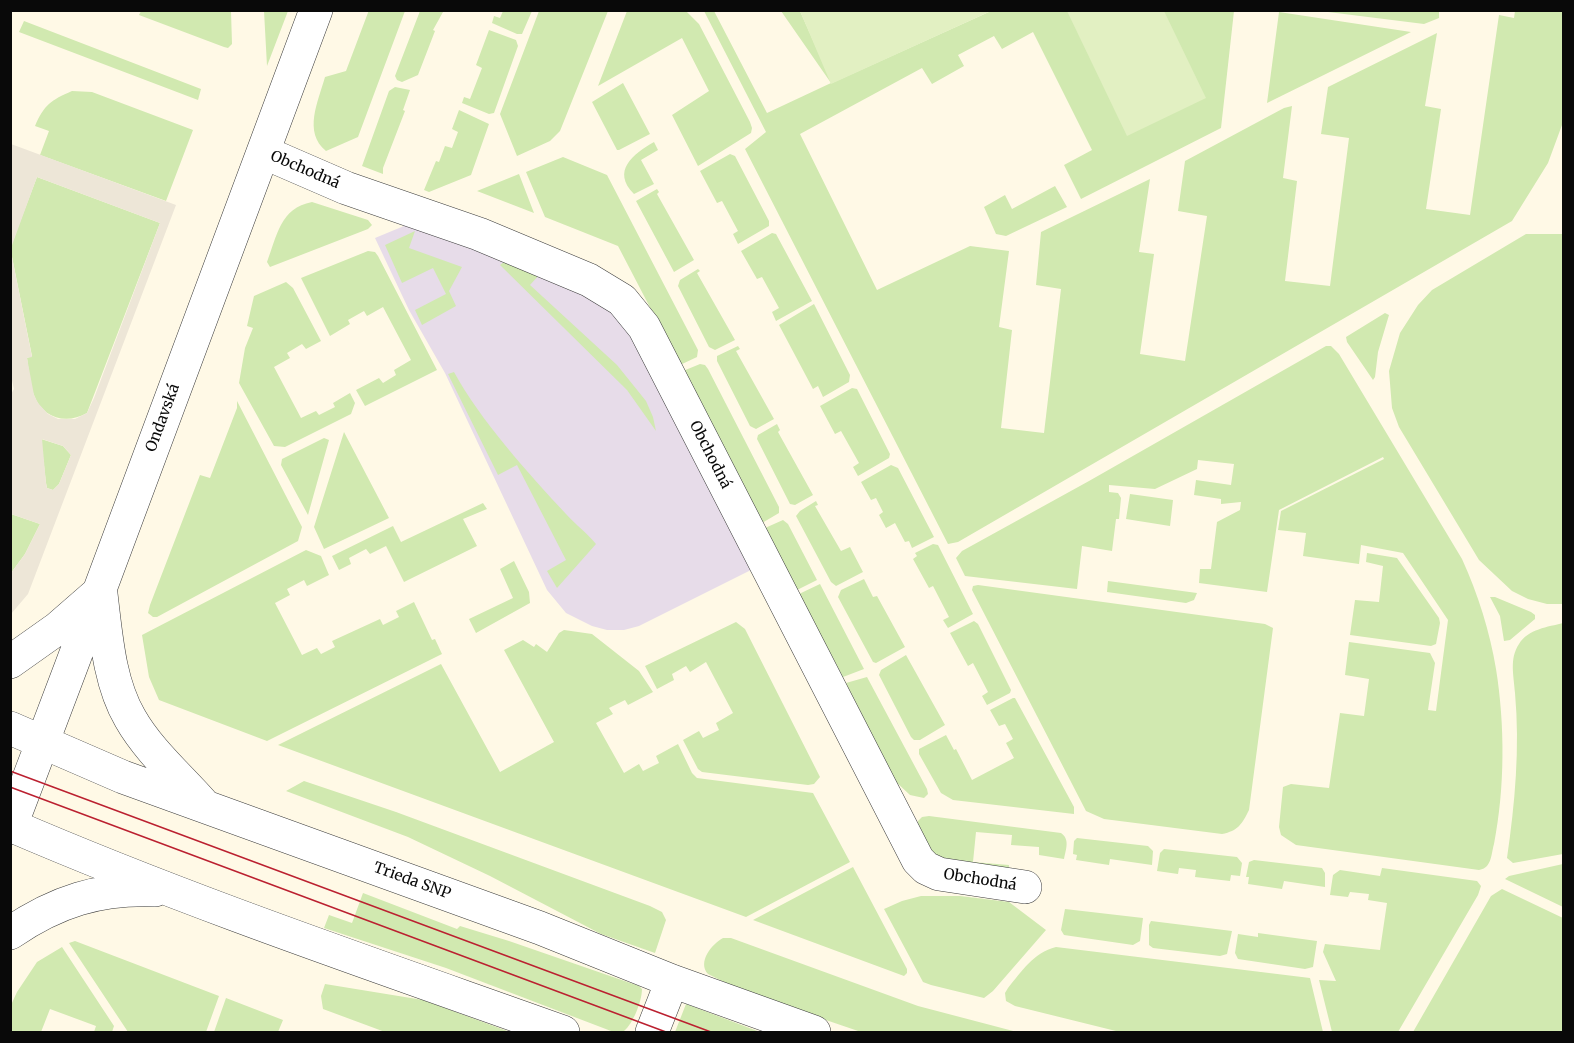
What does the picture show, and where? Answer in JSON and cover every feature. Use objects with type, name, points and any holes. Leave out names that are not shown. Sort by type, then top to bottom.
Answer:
[{"type":"street","name":"Ondavská","points":[[11,826],[316,10]]},
{"type":"street","name":"Obchodná","points":[[262,152],[346,188],[479,234],[590,280],[621,300],[644,327],[918,860],[926,868],[947,876],[1025,887]]},
{"type":"street","points":[[10,662],[58,628],[100,591]]},
{"type":"street","points":[[100,591],[106,637],[124,706],[141,735],[205,806]]},
{"type":"street","name":"Trieda SNP","points":[[10,728],[123,777],[540,928],[672,981],[814,1032]]},
{"type":"street","points":[[11,826],[173,891],[563,1032]]},
{"type":"street","points":[[10,933],[83,896],[125,890],[173,891]]},
{"type":"street","points":[[652,1032],[672,981]]},
{"type":"shaded area","points":[[11,144],[176,205],[28,594],[11,614],[11,573],[25,554],[40,524],[11,514],[10,396],[14,389],[10,372],[11,252],[32,357],[27,358],[34,395],[48,414],[58,419],[75,419],[87,413],[94,398],[160,223],[37,177],[11,248]],"holes":[[[42,439],[63,446],[71,455],[59,484],[53,490],[47,488]]]},
{"type":"shaded area","points":[[421,214],[622,300],[765,563],[639,626],[624,630],[607,630],[592,626],[566,613],[547,590],[445,373],[409,310],[375,238],[404,226]]},
{"type":"green space","points":[[369,10],[405,11],[358,137],[326,151],[315,135],[314,116],[319,96],[325,77],[346,71]]},
{"type":"green space","points":[[1439,10],[1439,18],[1424,24],[1320,11]]},
{"type":"green space","points":[[141,11],[231,11],[232,44],[228,48],[224,47],[139,15]]},
{"type":"green space","points":[[264,11],[288,11],[267,66]]},
{"type":"green space","points":[[420,11],[443,12],[433,30],[435,31],[418,75],[402,82],[397,80],[395,76]]},
{"type":"green space","points":[[503,11],[532,11],[522,34],[492,23],[494,16],[500,18]]},
{"type":"green space","points":[[539,11],[608,11],[560,131],[550,141],[517,156],[500,114]]},
{"type":"green space","points":[[627,11],[686,11],[699,24],[750,122],[751,133],[698,166],[672,115],[709,91],[682,38],[598,86]]},
{"type":"green space","points":[[704,11],[714,11],[767,113],[831,83],[781,11],[800,11],[832,83],[991,11],[1234,11],[1221,128],[1081,199],[1064,165],[1092,150],[1033,32],[1002,49],[994,36],[958,55],[964,66],[932,84],[922,68],[800,134],[877,290],[970,246],[1009,251],[999,327],[1012,330],[1001,428],[1044,433],[1061,289],[1036,285],[1041,232],[1150,179],[1139,252],[1154,254],[1140,354],[1185,361],[1207,216],[1178,211],[1185,161],[1284,108],[1292,106],[1283,178],[1297,181],[1285,281],[1330,286],[1349,138],[1321,134],[1328,87],[1437,33],[1425,106],[1441,109],[1426,209],[1470,215],[1499,15],[1514,18],[1515,11],[1563,11],[1562,125],[1548,163],[1512,221],[958,542],[948,544],[745,149],[766,132]]},
{"type":"green space","points":[[800,11],[991,11],[831,84]]},
{"type":"green space","points":[[1067,11],[1164,11],[1206,98],[1127,136]]},
{"type":"green space","points":[[1279,12],[1411,32],[1267,103]]},
{"type":"green space","points":[[24,21],[201,89],[198,100],[19,32]]},
{"type":"green space","points":[[489,30],[516,40],[518,46],[494,113],[489,114],[462,103],[464,97],[470,99],[482,68],[476,65]]},
{"type":"green space","points":[[623,83],[650,134],[617,150],[592,102]]},
{"type":"green space","points":[[395,87],[410,90],[403,110],[405,111],[383,168],[383,174],[362,166],[389,91]]},
{"type":"green space","points":[[72,91],[92,92],[193,130],[166,201],[40,155],[49,131],[35,126],[38,119],[49,104]]},
{"type":"green space","points":[[459,110],[489,124],[471,175],[429,192],[424,190],[445,146],[452,148],[458,132],[452,129]]},
{"type":"green space","points":[[654,142],[658,150],[641,160],[654,184],[634,194],[627,186],[624,178],[625,171],[632,158]]},
{"type":"green space","points":[[730,154],[735,156],[769,221],[769,226],[738,244],[733,234],[738,231],[722,201],[717,203],[700,171]]},
{"type":"green space","points":[[563,157],[607,175],[698,350],[697,357],[680,365],[618,246],[545,217],[526,172]]},
{"type":"green space","points":[[519,174],[534,213],[477,191]]},
{"type":"green space","points":[[37,177],[160,223],[87,413],[79,417],[63,419],[49,414],[38,403],[30,381],[27,358],[32,356],[10,248]]},
{"type":"green space","points":[[1055,186],[1067,207],[1006,236],[996,234],[984,207],[1005,195],[1012,209]]},
{"type":"green space","points":[[657,189],[659,192],[657,194],[694,260],[674,272],[636,201]]},
{"type":"green space","points":[[312,202],[368,220],[372,225],[368,229],[270,267],[267,262],[281,224],[293,210]]},
{"type":"green space","points":[[415,231],[409,248],[462,267],[449,291],[456,306],[422,325],[415,310],[446,294],[433,268],[402,283],[385,245]]},
{"type":"green space","points":[[772,233],[776,234],[812,301],[776,321],[772,312],[779,308],[762,277],[757,279],[741,251]]},
{"type":"green space","points":[[1526,234],[1563,234],[1563,604],[1547,604],[1528,599],[1512,591],[1479,560],[1399,427],[1392,408],[1389,371],[1400,333],[1418,305],[1432,290]]},
{"type":"green space","points":[[368,251],[375,252],[378,256],[437,370],[365,406],[356,390],[379,378],[383,383],[396,375],[394,370],[411,360],[383,307],[367,316],[364,311],[348,320],[350,324],[330,336],[301,278]]},
{"type":"green space","points":[[508,259],[539,275],[530,285],[617,365],[646,401],[656,431],[627,390],[500,265]]},
{"type":"green space","points":[[698,269],[700,271],[697,273],[735,340],[715,350],[709,347],[678,286],[680,280]]},
{"type":"green space","points":[[286,282],[293,288],[321,341],[306,349],[302,344],[287,353],[290,358],[274,367],[301,418],[316,411],[319,415],[335,407],[333,403],[350,393],[355,403],[351,414],[285,447],[274,446],[239,383],[245,348],[253,328],[247,326],[254,296]]},
{"type":"green space","points":[[814,304],[850,375],[849,382],[823,397],[818,386],[813,389],[779,325]]},
{"type":"green space","points":[[1385,313],[1389,315],[1378,352],[1373,380],[1347,342],[1346,337]]},
{"type":"green space","points":[[738,346],[740,349],[736,351],[774,419],[756,429],[750,426],[717,361],[717,356]]},
{"type":"green space","points":[[1326,346],[1331,346],[1339,354],[1462,559],[1483,613],[1499,690],[1502,779],[1498,823],[1491,858],[1489,864],[1480,870],[1296,845],[1281,835],[1279,827],[1283,787],[1291,784],[1329,788],[1340,713],[1364,716],[1369,679],[1345,675],[1349,642],[1430,653],[1435,663],[1428,710],[1436,711],[1448,620],[1403,553],[1361,545],[1359,564],[1303,556],[1306,533],[1278,530],[1281,511],[1384,459],[1383,457],[1279,510],[1267,592],[1199,583],[1200,569],[1211,569],[1217,522],[1240,510],[1241,502],[1221,504],[1221,499],[1194,495],[1196,480],[1231,485],[1234,464],[1198,460],[1197,469],[1155,489],[1109,485],[1109,492],[1118,493],[1121,498],[1112,551],[1082,546],[1077,589],[965,576],[956,558],[962,551]]},
{"type":"green space","points":[[700,364],[705,365],[708,369],[779,507],[779,513],[762,523],[683,371]]},
{"type":"green space","points":[[454,372],[477,409],[506,446],[596,544],[557,588],[547,571],[566,560],[517,465],[498,475],[448,374]]},
{"type":"green space","points":[[852,388],[857,389],[890,454],[889,458],[858,476],[853,467],[859,463],[841,431],[835,434],[820,406]]},
{"type":"green space","points":[[237,401],[302,527],[298,541],[157,617],[153,617],[148,613],[150,605],[200,475],[210,478],[237,408]]},
{"type":"green space","points":[[777,424],[780,430],[778,432],[813,495],[795,505],[790,504],[757,439],[758,435]]},
{"type":"green space","points":[[344,432],[389,518],[324,549],[314,527]]},
{"type":"green space","points":[[324,438],[329,440],[308,515],[281,465],[282,459]]},
{"type":"green space","points":[[41,439],[63,446],[71,455],[59,484],[53,490],[47,488]]},
{"type":"green space","points":[[891,465],[898,468],[934,537],[912,548],[909,541],[905,542],[895,523],[886,528],[879,515],[883,512],[876,498],[871,500],[861,482]]},
{"type":"green space","points":[[1130,494],[1173,500],[1170,526],[1126,519]]},
{"type":"green space","points":[[816,501],[818,505],[815,506],[841,551],[850,547],[863,572],[836,586],[831,582],[796,516]]},
{"type":"green space","points":[[483,503],[487,509],[463,519],[477,546],[404,582],[386,546],[370,554],[366,549],[349,558],[351,564],[339,570],[332,556],[393,526],[401,542]]},
{"type":"green space","points":[[11,514],[40,524],[25,554],[11,573]]},
{"type":"green space","points":[[783,520],[788,524],[817,580],[797,590],[765,528]]},
{"type":"green space","points":[[933,544],[938,545],[973,614],[948,628],[943,620],[949,617],[933,586],[929,588],[913,559],[917,556],[915,553]]},
{"type":"green space","points":[[306,550],[321,556],[329,575],[307,586],[304,580],[287,589],[290,595],[275,603],[302,655],[317,648],[321,654],[335,647],[332,641],[380,619],[383,625],[399,617],[396,611],[414,602],[432,640],[435,639],[442,654],[267,741],[159,700],[149,677],[142,635]]},
{"type":"green space","points":[[1367,553],[1397,558],[1439,618],[1436,644],[1431,646],[1350,635],[1355,600],[1379,602],[1383,566],[1366,562]]},
{"type":"green space","points":[[514,561],[529,592],[530,603],[476,633],[469,619],[513,598],[500,569]]},
{"type":"green space","points":[[864,579],[873,597],[877,596],[905,647],[876,663],[873,662],[838,597],[841,590]]},
{"type":"green space","points":[[1108,581],[1197,593],[1194,600],[1186,603],[1107,592]]},
{"type":"green space","points":[[820,584],[864,669],[843,677],[799,594]]},
{"type":"green space","points":[[973,586],[1265,624],[1273,628],[1249,810],[1239,826],[1222,834],[1104,819],[1086,811],[972,590]]},
{"type":"green space","points":[[1490,597],[1531,612],[1535,615],[1535,619],[1510,640],[1504,641],[1500,616]]},
{"type":"green space","points":[[974,621],[978,624],[1011,690],[1010,693],[987,705],[982,696],[988,692],[973,663],[968,666],[950,633]]},
{"type":"green space","points":[[736,622],[745,629],[820,777],[814,784],[702,772],[698,769],[683,740],[699,731],[703,738],[719,730],[716,723],[733,713],[706,662],[690,672],[686,666],[672,674],[674,680],[657,689],[645,666]]},
{"type":"green space","points":[[1563,623],[1563,854],[1513,863],[1507,858],[1517,755],[1514,656],[1519,644],[1528,635],[1539,629]]},
{"type":"green space","points":[[564,630],[592,634],[639,671],[653,692],[628,705],[625,700],[609,708],[613,714],[596,723],[624,773],[639,764],[643,771],[659,763],[656,756],[678,744],[692,773],[697,778],[813,793],[850,862],[746,917],[278,745],[441,664],[500,772],[554,742],[504,650],[523,640],[534,647],[536,644],[547,652],[559,633]]},
{"type":"green space","points":[[906,655],[945,725],[920,740],[914,740],[911,737],[879,675],[881,670]]},
{"type":"green space","points":[[867,677],[927,789],[928,794],[924,798],[910,795],[895,781],[846,683]]},
{"type":"green space","points":[[1013,698],[1074,807],[1074,814],[953,800],[941,793],[919,754],[919,749],[946,735],[972,780],[1014,758],[1006,743],[1013,739],[1005,724],[999,726],[990,710]]},
{"type":"green space","points":[[304,781],[396,812],[650,906],[662,912],[666,920],[655,953],[601,934],[490,876],[408,837],[286,791]]},
{"type":"green space","points":[[922,817],[1061,833],[1066,838],[1064,859],[1039,855],[1039,847],[1011,845],[1012,835],[976,832],[973,862],[1009,865],[1008,876],[963,870],[933,853],[918,826],[918,821]]},
{"type":"green space","points":[[1077,838],[1148,846],[1153,851],[1152,865],[1110,859],[1109,865],[1076,860],[1077,855],[1073,854],[1074,841]]},
{"type":"green space","points":[[1164,849],[1237,857],[1242,863],[1240,876],[1231,875],[1230,881],[1195,877],[1196,870],[1179,868],[1178,874],[1157,871],[1160,853]]},
{"type":"green space","points":[[1254,860],[1322,868],[1325,873],[1325,887],[1284,881],[1282,889],[1248,884],[1249,877],[1246,877],[1249,862]]},
{"type":"green space","points":[[1563,864],[1563,907],[1505,879],[1509,876]]},
{"type":"green space","points":[[853,867],[907,969],[904,976],[753,920]]},
{"type":"green space","points":[[1382,868],[1477,881],[1481,886],[1478,895],[1398,1032],[1332,1032],[1319,980],[1336,981],[1323,952],[1325,944],[1380,950],[1387,903],[1368,900],[1369,894],[1350,892],[1348,897],[1330,895],[1333,875],[1340,870],[1380,876]]},
{"type":"green space","points":[[1502,889],[1563,918],[1563,1032],[1413,1032],[1491,896]]},
{"type":"green space","points":[[363,893],[457,929],[460,926],[509,941],[639,986],[642,994],[631,1023],[624,1031],[611,1031],[446,968],[324,928],[329,915],[352,923]]},
{"type":"green space","points":[[921,896],[960,896],[1009,902],[1046,930],[993,991],[984,998],[931,985],[923,982],[884,909]]},
{"type":"green space","points":[[1065,909],[1143,918],[1140,941],[1133,945],[1064,935],[1061,930]]},
{"type":"green space","points":[[1151,921],[1232,931],[1227,954],[1220,956],[1153,948],[1149,945]]},
{"type":"green space","points":[[1258,933],[1317,941],[1313,967],[1305,969],[1238,959],[1235,953],[1238,934],[1258,937]]},
{"type":"green space","points":[[723,938],[731,938],[918,1006],[1017,1032],[861,1032],[744,992],[708,974],[704,964],[707,954],[714,944]]},
{"type":"green space","points":[[75,941],[219,996],[206,1032],[128,1032],[69,943]]},
{"type":"green space","points":[[62,947],[114,1026],[112,1032],[94,1032],[96,1026],[50,1009],[41,1032],[11,1032],[11,1005],[17,992],[37,962]]},
{"type":"green space","points":[[1056,947],[1310,978],[1323,1032],[1120,1032],[1015,1006],[1006,1001],[1005,993],[1023,969],[1034,958]]},
{"type":"green space","points":[[325,984],[423,1000],[510,1032],[385,1032],[323,1009],[321,996]]},
{"type":"green space","points":[[226,998],[283,1020],[278,1032],[214,1032]]},
{"type":"green space","points":[[686,1004],[760,1032],[675,1032]]},
{"type":"tram line","points":[[10,771],[711,1032]]},
{"type":"tram line","points":[[10,787],[666,1032]]}]
